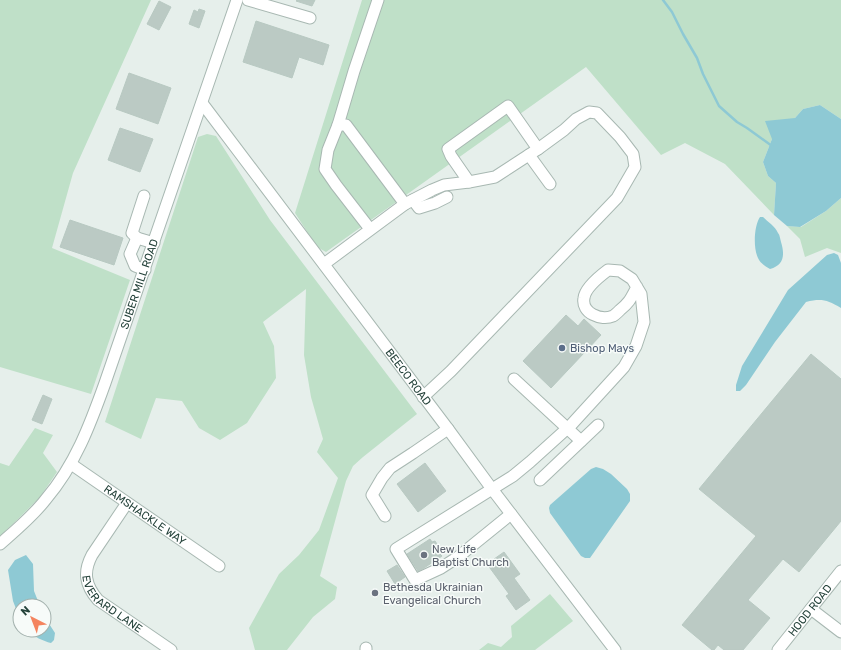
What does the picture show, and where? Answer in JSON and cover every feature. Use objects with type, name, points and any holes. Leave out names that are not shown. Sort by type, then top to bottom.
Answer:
[{"type":"street","name":"SUBER MILL ROAD","points":[[0,544],[32,515],[60,482],[71,464],[91,423],[237,0]]},
{"type":"street","points":[[248,0],[310,18]]},
{"type":"street","points":[[370,229],[325,169],[328,150],[338,125],[354,71],[378,0]]},
{"type":"street","name":"BEECO ROAD","points":[[202,103],[448,429],[492,490],[615,650]]},
{"type":"street","points":[[469,182],[451,156],[448,149],[508,106],[550,184]]},
{"type":"street","points":[[324,264],[409,202],[444,185],[494,177],[534,152],[564,130],[576,119],[589,112],[597,113],[633,154],[635,167],[618,198],[456,366],[423,396]]},
{"type":"street","points":[[338,125],[346,125],[409,202],[419,208],[435,204],[447,197]]},
{"type":"street","points":[[144,196],[132,233],[137,238],[154,243]]},
{"type":"street","points":[[137,238],[130,254],[135,266],[145,270]]},
{"type":"street","points":[[511,514],[458,557],[441,568],[416,580],[396,549],[514,476],[567,428],[624,367],[636,346],[644,322],[641,294],[637,287],[632,279],[620,271],[608,270],[592,283],[584,297],[584,306],[590,313],[602,318],[613,316],[629,302],[637,287]]},
{"type":"street","points":[[514,379],[581,441]]},
{"type":"street","points":[[540,480],[598,425]]},
{"type":"street","points":[[385,516],[372,495],[382,478],[390,468],[448,429]]},
{"type":"street","name":"RAMSHACKLE WAY","points":[[71,464],[219,566]]},
{"type":"street","name":"EVERARD LANE","points":[[127,503],[92,554],[87,569],[87,583],[90,590],[98,600],[171,650]]},
{"type":"street","name":"HOOD ROAD","points":[[778,650],[841,571]]},
{"type":"street","points":[[811,609],[841,632]]},
{"type":"green space","points":[[0,0],[151,0],[73,173],[52,248],[130,280],[91,394],[0,367]]},
{"type":"green space","points":[[362,0],[841,0],[841,119],[820,105],[803,109],[772,139],[763,162],[768,176],[776,183],[774,215],[725,164],[685,143],[661,155],[586,67],[326,252],[317,247],[295,213]]},
{"type":"green space","points":[[207,134],[216,136],[270,220],[417,414],[353,466],[346,481],[320,576],[337,587],[335,599],[313,617],[287,650],[255,650],[249,628],[279,574],[299,555],[319,530],[338,478],[317,452],[323,439],[311,397],[304,355],[306,289],[263,322],[274,346],[276,378],[247,423],[220,440],[199,428],[182,401],[156,398],[141,439],[105,422],[198,137]]},
{"type":"green space","points":[[841,198],[841,253],[827,248],[805,257],[800,239],[787,226],[801,227],[826,211]]},
{"type":"green space","points":[[35,428],[53,435],[43,453],[57,472],[40,497],[0,536],[0,463],[9,466]]},
{"type":"green space","points":[[550,594],[573,621],[535,650],[479,650],[488,643],[501,647],[512,637],[511,626]]},
{"type":"water","points":[[820,105],[841,119],[841,198],[826,211],[800,227],[787,226],[774,215],[776,183],[768,176],[763,162],[772,139],[765,121],[795,118],[803,109]]},
{"type":"water","points":[[760,217],[763,217],[775,228],[779,235],[783,251],[781,262],[770,269],[760,261],[755,249],[755,231]]},
{"type":"water","points":[[834,253],[838,255],[841,263],[841,308],[824,300],[806,302],[775,342],[746,385],[740,391],[736,391],[736,385],[742,366],[788,290],[827,255]]},
{"type":"water","points":[[596,467],[611,474],[627,489],[630,494],[630,501],[590,558],[585,558],[581,556],[550,513],[549,508],[550,505],[591,469]]},
{"type":"water","points":[[26,555],[33,564],[34,591],[37,598],[13,598],[8,570],[15,560]]},
{"type":"water","points":[[52,628],[55,633],[54,640],[51,643],[39,638],[52,638]]},
{"type":"building","points":[[315,0],[312,6],[296,1]]},
{"type":"building","points":[[159,1],[171,7],[159,30],[147,24]]},
{"type":"building","points":[[199,9],[205,11],[199,28],[189,24],[194,10],[198,12]]},
{"type":"building","points":[[256,21],[329,45],[323,65],[299,57],[292,78],[243,62]]},
{"type":"building","points":[[129,73],[171,88],[158,124],[116,109]]},
{"type":"building","points":[[120,128],[153,139],[140,172],[108,160]]},
{"type":"building","points":[[70,220],[123,238],[114,265],[60,247]]},
{"type":"building","name":"Bishop Mays","points":[[566,315],[578,326],[584,319],[601,335],[551,388],[523,361]]},
{"type":"building","points":[[811,354],[841,379],[841,521],[799,572],[783,559],[748,600],[770,618],[743,650],[724,650],[718,645],[714,650],[712,650],[682,625],[756,536],[699,489]]},
{"type":"building","points":[[43,395],[52,399],[42,424],[32,420]]},
{"type":"building","points":[[425,463],[446,491],[418,512],[397,484]]},
{"type":"building","name":"New Life Baptist Church","points":[[430,539],[432,542],[435,541],[441,550],[438,552],[442,556],[418,571],[407,554]]},
{"type":"building","points":[[504,552],[520,574],[514,578],[530,600],[516,610],[506,596],[509,594],[487,564]]},
{"type":"building","points":[[397,565],[405,577],[395,584],[387,571]]},
{"type":"waterway","points":[[663,0],[672,12],[697,58],[703,74],[719,106],[737,122],[772,146]]},
{"type":"place","name":"Bishop Mays","points":[[562,348]]},
{"type":"place","name":"New Life Baptist Church","points":[[424,555]]},
{"type":"place","name":"Bethesda Ukrainian Evangelical Church","points":[[375,593]]}]
